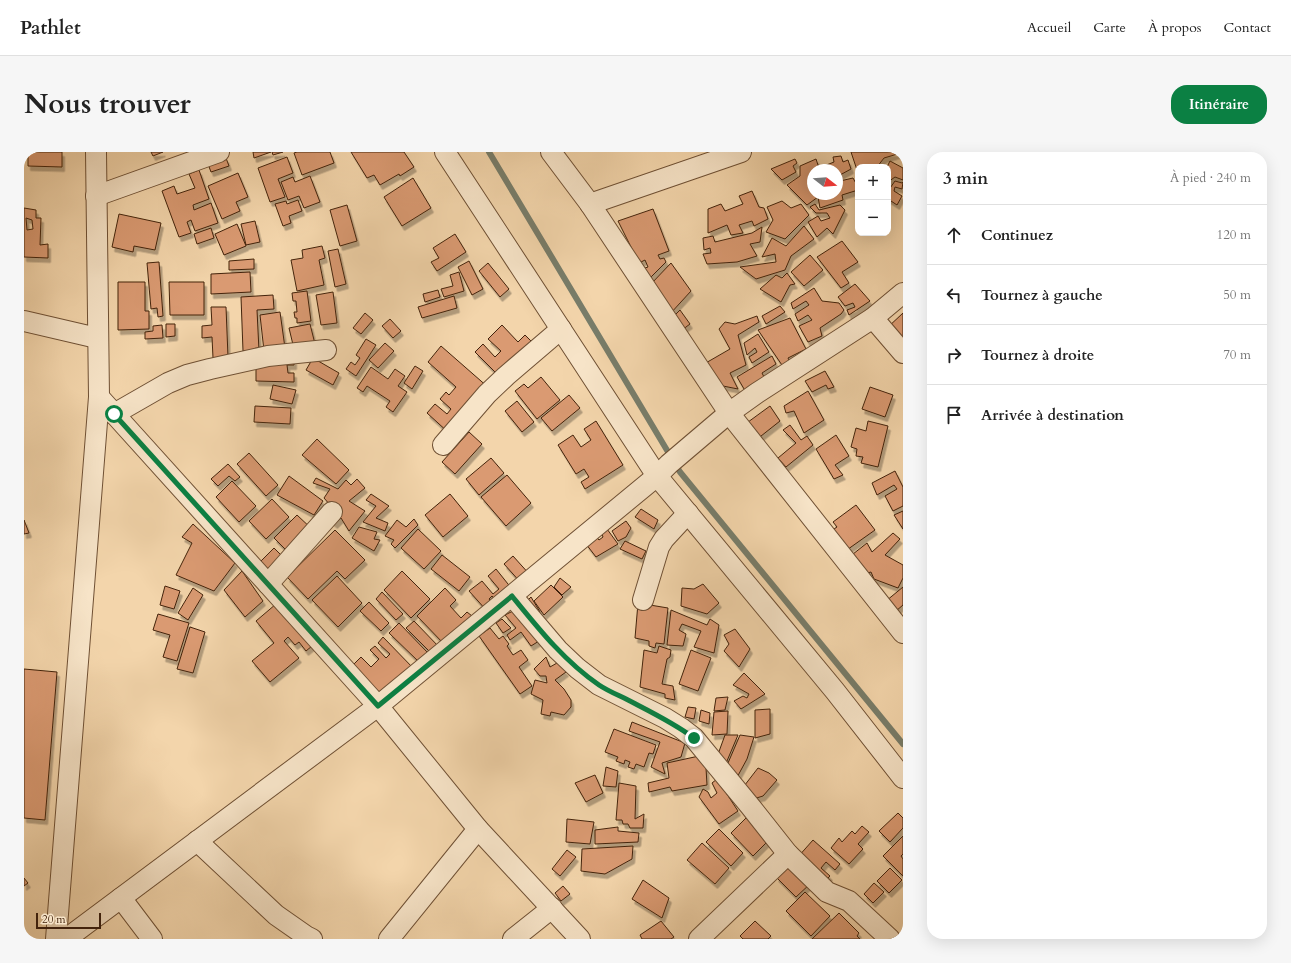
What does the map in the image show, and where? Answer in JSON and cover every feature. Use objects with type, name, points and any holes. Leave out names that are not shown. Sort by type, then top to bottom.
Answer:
[{"type":"street","points":[[56,939],[99,397],[96,152]]},
{"type":"street","points":[[96,196],[218,152]]},
{"type":"street","points":[[445,152],[561,328],[663,470],[688,513],[835,691],[903,778]]},
{"type":"street","points":[[590,204],[741,152]]},
{"type":"street","points":[[555,154],[729,413],[903,633]]},
{"type":"street","points":[[66,939],[378,706],[663,470],[729,413],[757,393],[874,318],[903,293]]},
{"type":"street","points":[[874,318],[903,353]]},
{"type":"street","points":[[24,322],[98,338]]},
{"type":"street","points":[[443,445],[487,394],[561,328]]},
{"type":"street","points":[[114,414],[168,383],[210,368],[268,356],[326,350]]},
{"type":"street","points":[[99,397],[378,706],[478,829],[580,939]]},
{"type":"street","points":[[268,584],[332,512]]},
{"type":"street","points":[[643,600],[661,543],[688,513]]},
{"type":"street","points":[[512,596],[558,650],[577,668],[599,685],[664,718],[694,738],[788,854],[827,892],[849,901],[890,939]]},
{"type":"street","points":[[389,939],[478,829]]},
{"type":"street","points":[[197,841],[276,915],[312,939]]},
{"type":"street","points":[[699,939],[788,854]]},
{"type":"street","points":[[121,898],[152,939]]},
{"type":"street","points":[[513,939],[552,908]]},
{"type":"building","points":[[24,152],[62,152],[62,167],[28,166],[28,153]]},
{"type":"building","points":[[151,152],[163,152],[153,156]]},
{"type":"building","points":[[253,152],[271,152],[254,158]]},
{"type":"building","points":[[272,152],[283,152],[273,155]]},
{"type":"building","points":[[330,152],[334,163],[302,175],[294,153]]},
{"type":"building","points":[[351,152],[404,152],[414,167],[400,176],[399,174],[380,185],[374,175],[367,178]]},
{"type":"building","points":[[851,152],[903,152],[903,155],[901,153],[884,158],[879,164],[855,164]]},
{"type":"building","points":[[841,156],[843,162],[848,160],[851,169],[843,173],[843,164],[829,164],[834,162],[833,157]]},
{"type":"building","points":[[287,157],[293,173],[278,179],[285,197],[270,202],[258,168]]},
{"type":"building","points":[[226,158],[229,166],[211,172],[208,164]]},
{"type":"building","points":[[795,159],[797,163],[793,166],[796,172],[782,180],[771,169]]},
{"type":"building","points":[[816,159],[818,164],[807,164],[807,200],[814,200],[807,205],[787,185],[800,176],[800,166]]},
{"type":"building","points":[[890,161],[903,168],[903,180],[895,177],[891,180],[891,164],[888,164]]},
{"type":"building","points":[[199,170],[209,199],[193,205],[194,210],[211,203],[218,223],[195,231],[191,220],[187,222],[191,233],[179,237],[162,191],[174,186],[177,194],[195,188],[189,174]]},
{"type":"building","points":[[238,173],[248,197],[236,202],[240,211],[222,219],[208,186]]},
{"type":"building","points":[[310,176],[320,202],[304,208],[299,196],[288,200],[281,182],[293,177],[295,182]]},
{"type":"building","points":[[413,178],[431,208],[402,226],[384,197]]},
{"type":"building","points":[[853,178],[855,182],[855,191],[843,195],[843,180]]},
{"type":"building","points":[[895,181],[903,182],[902,189],[895,187],[894,191],[902,196],[897,205],[891,201],[891,187]]},
{"type":"building","points":[[752,191],[759,207],[764,208],[768,219],[754,226],[752,221],[739,225],[743,233],[731,235],[727,225],[708,233],[708,209],[721,204],[725,211],[743,204],[739,196]]},
{"type":"building","points":[[298,200],[302,211],[289,216],[291,223],[283,226],[275,204],[286,201],[287,204]]},
{"type":"building","points":[[819,200],[843,200],[820,208]]},
{"type":"building","points":[[782,201],[791,208],[801,204],[809,215],[785,239],[766,232],[773,220],[767,207]]},
{"type":"building","points":[[815,204],[819,210],[840,205],[845,210],[833,234],[827,228],[817,237],[808,222],[818,216],[821,221],[830,218],[827,213],[816,213],[810,207]]},
{"type":"building","points":[[347,205],[357,241],[340,246],[330,210]]},
{"type":"building","points":[[24,208],[36,210],[36,218],[41,218],[40,245],[48,244],[48,258],[24,257]],"holes":[[[26,218],[32,220],[33,229],[27,230]]]},
{"type":"building","points":[[653,209],[669,251],[658,255],[660,259],[664,258],[666,262],[649,279],[642,269],[648,267],[645,260],[639,263],[618,221]]},
{"type":"building","points":[[119,214],[161,223],[155,250],[134,246],[133,252],[112,247]]},
{"type":"building","points":[[255,221],[260,242],[246,245],[241,224]]},
{"type":"building","points":[[237,224],[246,246],[224,255],[215,234]]},
{"type":"building","points":[[804,226],[814,239],[791,256],[785,270],[756,279],[740,267],[776,262],[775,254],[762,257],[772,238],[786,246]]},
{"type":"building","points":[[762,227],[760,242],[750,244],[757,256],[737,262],[707,264],[703,254],[711,253],[710,248],[704,250],[703,238],[713,236],[715,242],[752,233]]},
{"type":"building","points":[[211,228],[214,238],[197,244],[194,234]]},
{"type":"building","points":[[455,234],[466,252],[437,271],[431,262],[439,258],[433,248]]},
{"type":"building","points":[[842,241],[858,262],[842,272],[849,283],[841,288],[817,257]]},
{"type":"building","points":[[322,246],[325,258],[319,260],[324,285],[297,291],[291,260],[303,258],[302,250]]},
{"type":"building","points":[[338,249],[346,284],[335,287],[328,251]]},
{"type":"building","points":[[810,255],[823,270],[804,286],[791,272]]},
{"type":"building","points":[[254,259],[254,269],[229,270],[229,261]]},
{"type":"building","points":[[469,261],[483,289],[472,295],[458,267]]},
{"type":"building","points":[[159,262],[163,316],[158,317],[157,308],[151,309],[147,263]]},
{"type":"building","points":[[488,263],[509,289],[500,297],[479,271]]},
{"type":"building","points":[[671,263],[691,291],[670,314],[651,284]]},
{"type":"building","points":[[250,272],[251,292],[211,294],[211,274]]},
{"type":"building","points":[[459,272],[464,291],[444,297],[441,289],[453,286],[450,275]]},
{"type":"building","points":[[787,273],[795,284],[790,285],[781,302],[760,289],[776,275],[782,278]]},
{"type":"building","points":[[118,282],[145,282],[145,311],[149,311],[149,329],[118,330]]},
{"type":"building","points":[[169,282],[204,282],[204,315],[170,315]]},
{"type":"building","points":[[855,284],[870,301],[849,315],[847,310],[855,307],[853,303],[845,306],[838,297]]},
{"type":"building","points":[[814,288],[822,301],[839,303],[844,310],[841,314],[820,328],[822,336],[808,342],[799,326],[812,320],[808,315],[798,321],[795,314],[809,305],[806,301],[793,309],[791,303]]},
{"type":"building","points":[[438,290],[440,297],[425,302],[423,294]]},
{"type":"building","points":[[307,291],[311,321],[297,323],[297,318],[295,318],[294,312],[297,312],[296,301],[293,301],[292,293]]},
{"type":"building","points":[[333,292],[337,323],[321,325],[316,295]]},
{"type":"building","points":[[273,295],[274,309],[257,310],[259,351],[243,351],[241,297]]},
{"type":"building","points":[[454,296],[457,308],[422,318],[418,307]]},
{"type":"building","points":[[780,306],[785,312],[766,324],[762,316]]},
{"type":"building","points":[[211,307],[226,307],[228,357],[213,358],[212,337],[202,338],[202,326],[212,325]]},
{"type":"building","points":[[680,310],[690,324],[678,333],[669,321]]},
{"type":"building","points":[[280,312],[285,348],[264,351],[260,315]]},
{"type":"building","points":[[365,313],[373,320],[361,334],[353,328]]},
{"type":"building","points":[[903,313],[903,344],[887,328]]},
{"type":"building","points":[[757,316],[759,322],[738,335],[746,365],[730,373],[738,389],[713,384],[704,364],[730,349],[719,329],[725,322],[735,324]]},
{"type":"building","points":[[790,318],[806,349],[788,358],[791,365],[784,368],[758,330]]},
{"type":"building","points":[[390,319],[401,331],[393,338],[382,326]]},
{"type":"building","points":[[166,324],[175,324],[175,336],[166,337]]},
{"type":"building","points":[[310,324],[315,344],[294,349],[289,328]]},
{"type":"building","points":[[162,325],[163,338],[145,339],[145,332],[153,331],[153,326]]},
{"type":"building","points":[[502,325],[518,342],[525,335],[534,344],[501,378],[475,352],[483,344],[495,357],[501,351],[488,339]]},
{"type":"building","points":[[758,334],[769,352],[752,363],[749,357],[757,352],[755,348],[747,355],[744,343]]},
{"type":"building","points":[[366,339],[376,345],[356,376],[346,369],[351,362],[355,365],[360,358],[356,355]]},
{"type":"building","points":[[385,343],[394,351],[378,368],[369,360]]},
{"type":"building","points":[[441,346],[489,388],[449,433],[427,413],[435,404],[447,414],[451,409],[440,399],[446,392],[449,395],[456,387],[428,362]]},
{"type":"building","points":[[772,356],[776,364],[762,373],[764,377],[747,394],[737,377]]},
{"type":"building","points":[[313,358],[339,373],[333,385],[306,370]]},
{"type":"building","points":[[256,359],[294,360],[294,365],[287,365],[288,373],[294,373],[294,382],[256,381]]},
{"type":"building","points":[[415,366],[423,371],[412,389],[404,383]]},
{"type":"building","points":[[371,367],[388,379],[395,369],[405,376],[398,386],[407,392],[393,412],[386,407],[390,401],[367,386],[363,392],[357,388]]},
{"type":"building","points":[[825,371],[834,387],[828,389],[826,385],[812,392],[805,381]]},
{"type":"building","points":[[541,377],[560,400],[537,419],[515,391],[524,384],[528,388]]},
{"type":"building","points":[[273,385],[296,390],[292,404],[270,399]]},
{"type":"building","points":[[870,387],[893,395],[885,417],[862,409]]},
{"type":"building","points":[[808,391],[824,420],[804,433],[794,411],[786,413],[784,406]]},
{"type":"building","points":[[569,395],[580,408],[552,431],[541,418]]},
{"type":"building","points":[[517,401],[534,422],[522,432],[505,411]]},
{"type":"building","points":[[255,406],[291,408],[290,424],[254,422]]},
{"type":"building","points":[[770,406],[780,421],[756,440],[744,425]]},
{"type":"building","points":[[596,421],[623,465],[585,489],[581,482],[589,477],[584,469],[576,474],[558,445],[573,435],[581,447],[591,440],[584,429]]},
{"type":"building","points":[[868,421],[888,426],[878,467],[861,463],[863,457],[856,456],[857,449],[851,447],[856,428],[866,431]]},
{"type":"building","points":[[790,425],[801,440],[807,436],[813,445],[786,467],[778,458],[796,443],[783,430]]},
{"type":"building","points":[[469,432],[482,444],[455,474],[442,462]]},
{"type":"building","points":[[836,435],[849,456],[835,465],[843,475],[834,479],[816,449]]},
{"type":"building","points":[[317,439],[349,470],[336,484],[302,455]]},
{"type":"building","points":[[249,453],[278,485],[266,496],[237,464]]},
{"type":"building","points":[[491,458],[504,473],[479,495],[466,479]]},
{"type":"building","points":[[228,464],[240,477],[235,481],[229,476],[218,486],[211,479]]},
{"type":"building","points":[[895,471],[903,487],[903,506],[893,511],[885,496],[897,489],[894,485],[877,495],[872,483]]},
{"type":"building","points":[[507,475],[531,503],[506,526],[481,497]]},
{"type":"building","points":[[289,476],[323,501],[314,515],[277,495]]},
{"type":"building","points":[[316,478],[338,489],[346,480],[351,485],[357,479],[365,488],[349,501],[365,511],[349,531],[341,518],[335,524],[330,520],[337,513],[324,498],[330,489],[313,483]]},
{"type":"building","points":[[232,481],[256,506],[239,522],[216,497]]},
{"type":"building","points":[[371,494],[389,506],[376,518],[388,523],[385,531],[363,522],[376,506],[366,500]]},
{"type":"building","points":[[450,494],[468,516],[443,537],[425,515]]},
{"type":"building","points":[[272,499],[289,517],[266,539],[249,521]]},
{"type":"building","points":[[856,505],[875,530],[844,552],[828,533],[837,527],[833,522]]},
{"type":"building","points":[[641,509],[658,520],[654,529],[635,517]]},
{"type":"building","points":[[903,511],[903,529],[894,515]]},
{"type":"building","points":[[297,515],[313,530],[289,553],[274,538]]},
{"type":"building","points":[[414,519],[418,525],[395,548],[391,544],[394,540],[385,536],[397,520],[406,527]]},
{"type":"building","points":[[24,520],[29,533],[24,534]]},
{"type":"building","points":[[626,521],[631,528],[626,537],[618,541],[612,531]]},
{"type":"building","points":[[193,524],[235,563],[214,591],[176,575],[192,543],[182,537]]},
{"type":"building","points":[[359,527],[377,532],[374,539],[380,540],[374,551],[352,538]]},
{"type":"building","points":[[418,529],[441,551],[424,569],[401,548]]},
{"type":"building","points":[[607,529],[618,544],[596,557],[586,544],[595,535],[599,540],[603,537],[601,532]]},
{"type":"building","points":[[335,530],[365,560],[345,579],[337,571],[308,599],[287,577]]},
{"type":"building","points":[[893,533],[900,539],[885,555],[903,565],[903,578],[898,588],[874,579],[871,572],[860,575],[848,558],[867,543],[872,552]]},
{"type":"building","points":[[625,541],[646,551],[642,559],[620,549]]},
{"type":"building","points":[[274,548],[284,558],[270,572],[260,562]]},
{"type":"building","points":[[442,555],[470,577],[459,591],[431,569]]},
{"type":"building","points":[[513,556],[531,576],[522,584],[504,564]]},
{"type":"building","points":[[496,569],[512,589],[497,602],[492,596],[489,599],[494,605],[487,611],[469,591],[482,581],[493,594],[499,589],[488,576]]},
{"type":"building","points":[[242,571],[263,601],[245,617],[224,590]]},
{"type":"building","points":[[402,571],[430,599],[411,618],[384,590]]},
{"type":"building","points":[[337,576],[362,603],[338,627],[312,600]]},
{"type":"building","points":[[560,578],[571,587],[562,595],[554,587]]},
{"type":"building","points":[[703,584],[719,603],[707,614],[681,606],[682,588],[694,589]]},
{"type":"building","points":[[551,585],[563,597],[544,615],[534,601]]},
{"type":"building","points":[[165,586],[180,591],[174,609],[160,605]]},
{"type":"building","points":[[903,587],[903,605],[896,611],[886,601]]},
{"type":"building","points":[[193,588],[203,595],[188,620],[178,613]]},
{"type":"building","points":[[445,588],[456,600],[450,606],[461,618],[467,612],[472,616],[444,644],[417,616]]},
{"type":"building","points":[[382,592],[403,614],[396,620],[376,599]]},
{"type":"building","points":[[531,597],[540,612],[533,618],[522,606]]},
{"type":"building","points":[[369,602],[389,623],[381,631],[360,611]]},
{"type":"building","points":[[638,603],[668,608],[664,644],[656,643],[655,648],[649,646],[649,641],[635,638]]},
{"type":"building","points":[[276,604],[312,646],[306,651],[299,642],[295,645],[288,637],[284,641],[299,658],[270,682],[252,661],[274,643],[256,621]]},
{"type":"building","points":[[671,610],[707,625],[710,619],[719,625],[714,653],[694,647],[701,631],[682,624],[679,630],[686,634],[683,646],[667,645]]},
{"type":"building","points":[[513,611],[539,641],[531,646],[521,632],[510,640],[507,635],[516,628],[505,615]]},
{"type":"building","points":[[158,614],[189,623],[177,661],[163,657],[170,635],[153,630]]},
{"type":"building","points":[[502,619],[511,628],[503,633],[496,623]]},
{"type":"building","points":[[414,621],[440,648],[433,655],[406,628]]},
{"type":"building","points":[[399,623],[428,653],[419,662],[389,633]]},
{"type":"building","points":[[190,627],[205,632],[193,673],[177,669]]},
{"type":"building","points":[[490,628],[499,639],[503,636],[509,644],[507,646],[513,655],[521,650],[528,660],[519,667],[532,686],[520,694],[479,636]]},
{"type":"building","points":[[735,629],[750,649],[739,667],[724,651],[729,644],[724,635]]},
{"type":"building","points":[[383,637],[415,670],[383,699],[349,669],[361,657],[371,667],[379,659],[370,650],[375,646],[386,658],[390,654],[378,643]]},
{"type":"building","points":[[659,646],[671,650],[670,657],[667,659],[662,684],[673,686],[675,700],[665,698],[665,694],[640,687],[644,650],[657,653]]},
{"type":"building","points":[[691,650],[711,658],[698,691],[679,684]]},
{"type":"building","points":[[546,657],[550,667],[557,663],[566,672],[555,680],[564,689],[571,700],[571,707],[564,715],[551,712],[550,716],[541,714],[543,700],[531,694],[535,680],[547,683],[546,676],[540,676],[534,669]]},
{"type":"building","points":[[24,669],[57,672],[45,820],[24,818]]},
{"type":"building","points":[[744,673],[765,694],[741,709],[734,701],[743,696],[747,698],[749,694],[733,685]]},
{"type":"building","points":[[728,697],[725,710],[714,711],[716,698]]},
{"type":"building","points":[[688,707],[696,708],[694,719],[685,717]]},
{"type":"building","points":[[770,709],[770,734],[755,738],[755,710]]},
{"type":"building","points":[[701,710],[710,713],[709,724],[699,721]]},
{"type":"building","points":[[728,711],[727,734],[712,735],[714,712]]},
{"type":"building","points":[[632,722],[685,743],[681,757],[662,763],[665,774],[651,767],[660,742],[629,731]]},
{"type":"building","points":[[614,729],[656,745],[653,754],[649,753],[644,767],[636,764],[634,769],[628,767],[630,762],[625,760],[624,764],[616,761],[618,757],[605,752]]},
{"type":"building","points":[[725,735],[738,735],[724,768],[717,757]]},
{"type":"building","points":[[740,735],[754,737],[747,759],[735,781],[725,770]]},
{"type":"building","points":[[699,756],[706,768],[707,785],[672,791],[670,787],[649,792],[648,783],[669,778],[667,763]]},
{"type":"building","points":[[606,767],[618,771],[616,787],[603,786]]},
{"type":"building","points":[[758,768],[769,773],[777,780],[763,796],[750,800],[741,790]]},
{"type":"building","points":[[595,775],[603,793],[586,802],[575,783]]},
{"type":"building","points":[[717,779],[738,811],[719,824],[699,797],[703,789],[708,792],[711,798],[717,793],[712,783]]},
{"type":"building","points":[[619,783],[636,786],[635,819],[644,814],[643,828],[630,828],[628,824],[623,824],[622,820],[616,820]]},
{"type":"building","points":[[898,813],[903,818],[903,828],[890,842],[879,831]]},
{"type":"building","points":[[746,818],[769,840],[753,856],[731,833]]},
{"type":"building","points":[[567,819],[594,822],[590,844],[566,842]]},
{"type":"building","points":[[862,826],[869,832],[858,844],[863,849],[849,864],[831,848],[839,838],[842,842],[852,831],[855,834]]},
{"type":"building","points":[[618,827],[618,831],[639,833],[638,842],[595,844],[595,830]]},
{"type":"building","points":[[719,829],[743,853],[731,866],[706,842]]},
{"type":"building","points":[[903,836],[903,854],[901,856],[903,859],[903,876],[883,856]]},
{"type":"building","points":[[813,840],[840,864],[835,870],[826,862],[821,868],[830,876],[824,882],[797,858]]},
{"type":"building","points":[[702,843],[729,868],[715,884],[687,860]]},
{"type":"building","points":[[633,846],[632,859],[605,874],[581,871],[582,849]]},
{"type":"building","points":[[567,850],[576,857],[560,876],[552,869]]},
{"type":"building","points":[[791,863],[811,883],[796,897],[776,877]]},
{"type":"building","points":[[890,868],[902,880],[889,893],[877,881]]},
{"type":"building","points":[[24,878],[28,883],[24,886]]},
{"type":"building","points":[[643,880],[669,898],[662,918],[632,899]]},
{"type":"building","points":[[874,883],[884,892],[873,903],[864,894]]},
{"type":"building","points":[[563,886],[570,894],[561,901],[555,893]]},
{"type":"building","points":[[805,892],[830,916],[811,936],[786,911]]},
{"type":"building","points":[[839,913],[859,933],[857,936],[860,939],[812,939]]},
{"type":"building","points":[[661,921],[674,937],[671,939],[642,939],[640,935]]},
{"type":"building","points":[[755,921],[771,936],[768,939],[743,939],[740,936]]},
{"type":"waterway","points":[[489,152],[680,472],[903,744]]},
{"type":"route","points":[[114,414],[378,706],[512,596],[534,624],[577,668],[599,685],[664,718],[694,738]]}]
